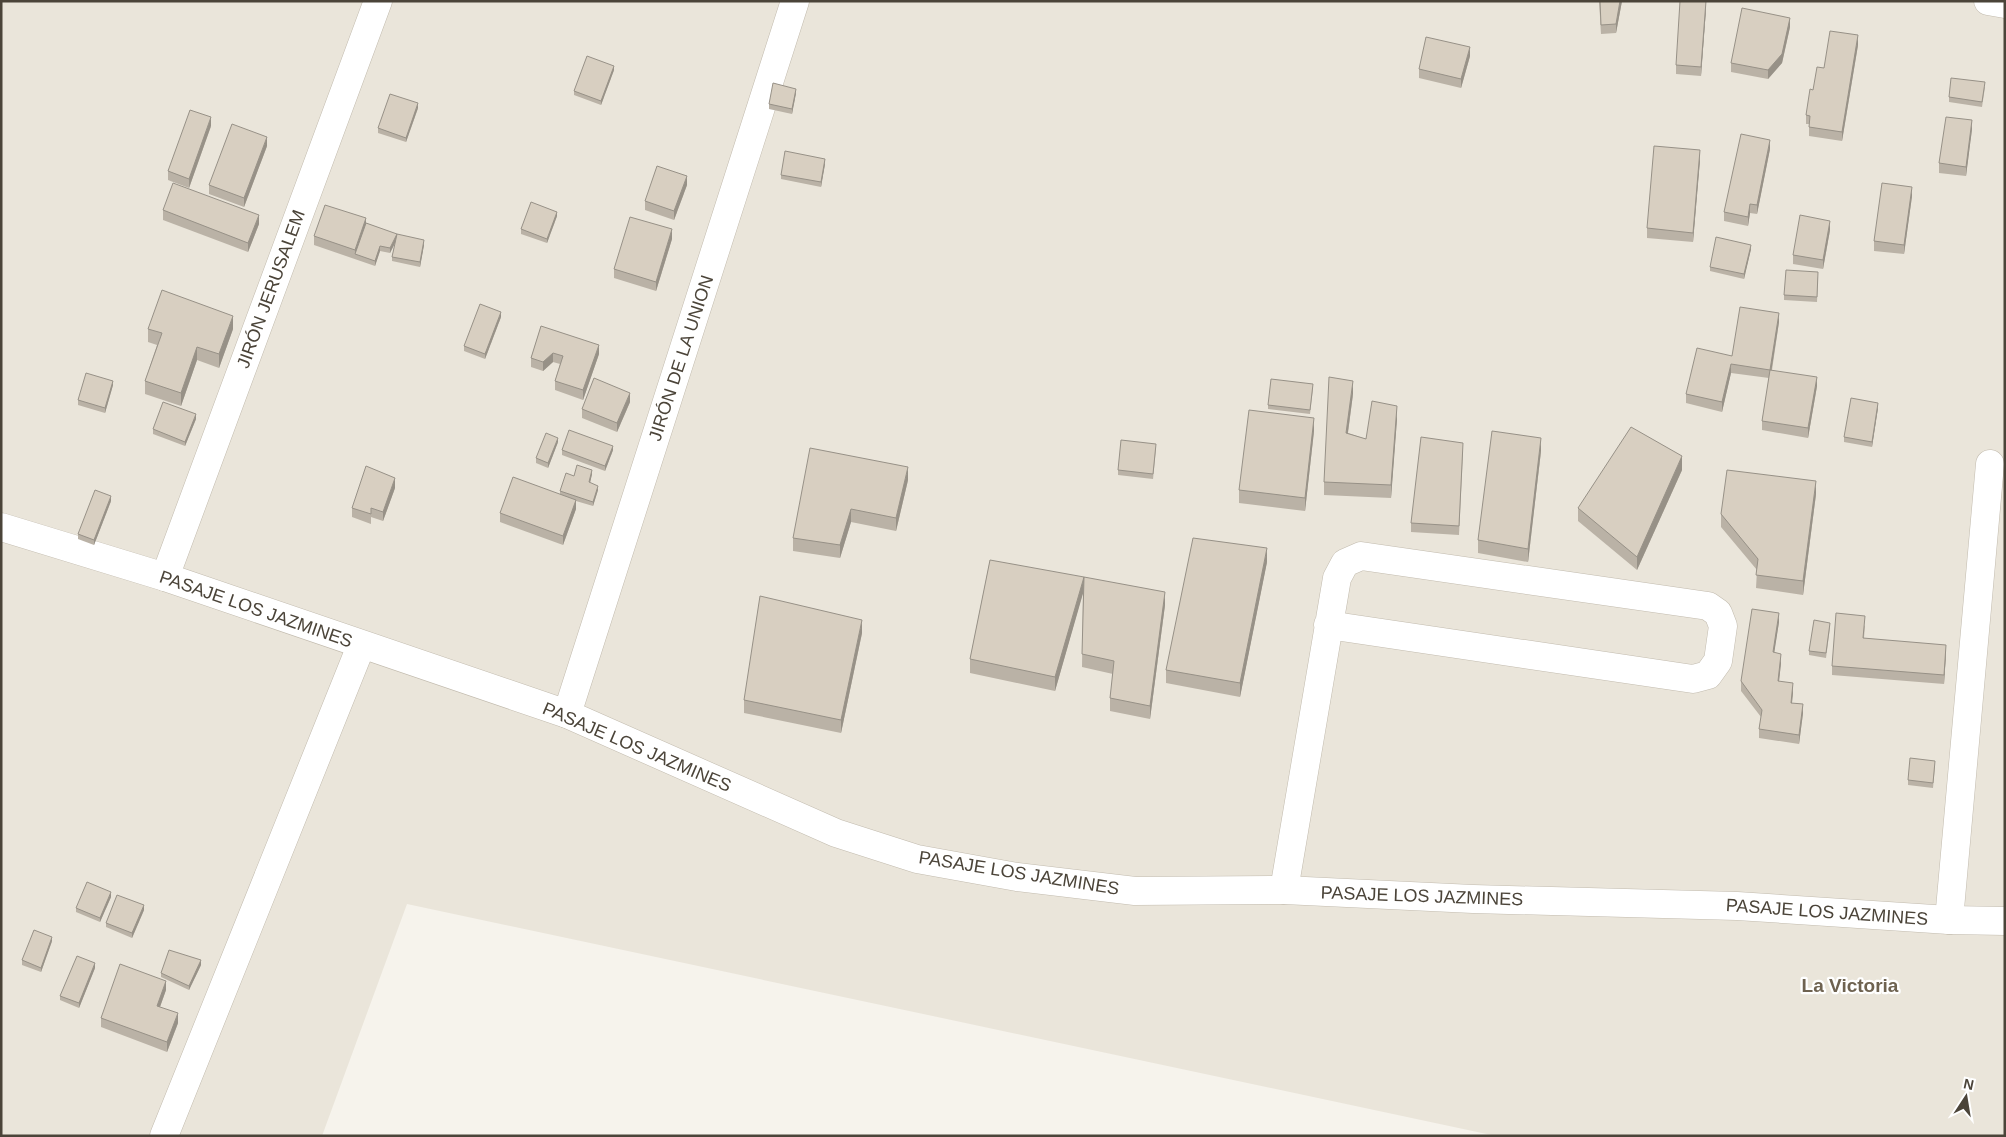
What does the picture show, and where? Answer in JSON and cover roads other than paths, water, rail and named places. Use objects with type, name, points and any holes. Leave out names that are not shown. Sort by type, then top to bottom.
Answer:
[{"type":"street","name":"JIRÓN JERUSALEM","points":[[165,578],[378,1]]},
{"type":"street","name":"JIRÓN DE LA UNION","points":[[567,714],[795,1]]},
{"type":"street","points":[[1988,1],[2005,4]]},
{"type":"street","points":[[1949,920],[1990,464]]},
{"type":"street","name":"PASAJE LOS JAZMINES","points":[[1,527],[165,578],[361,646],[567,714],[836,833],[917,859],[1017,877],[1136,891],[1284,890],[1473,899],[1737,906],[1949,920],[2005,921]]},
{"type":"street","points":[[1284,890],[1328,625],[1337,578],[1345,563],[1361,556],[1708,606],[1718,613],[1722,626],[1718,661],[1708,675],[1693,679],[1328,625]]},
{"type":"street","points":[[164,1136],[361,646]]},
{"type":"district","name":"La Victoria","points":[[1850,985]]}]
